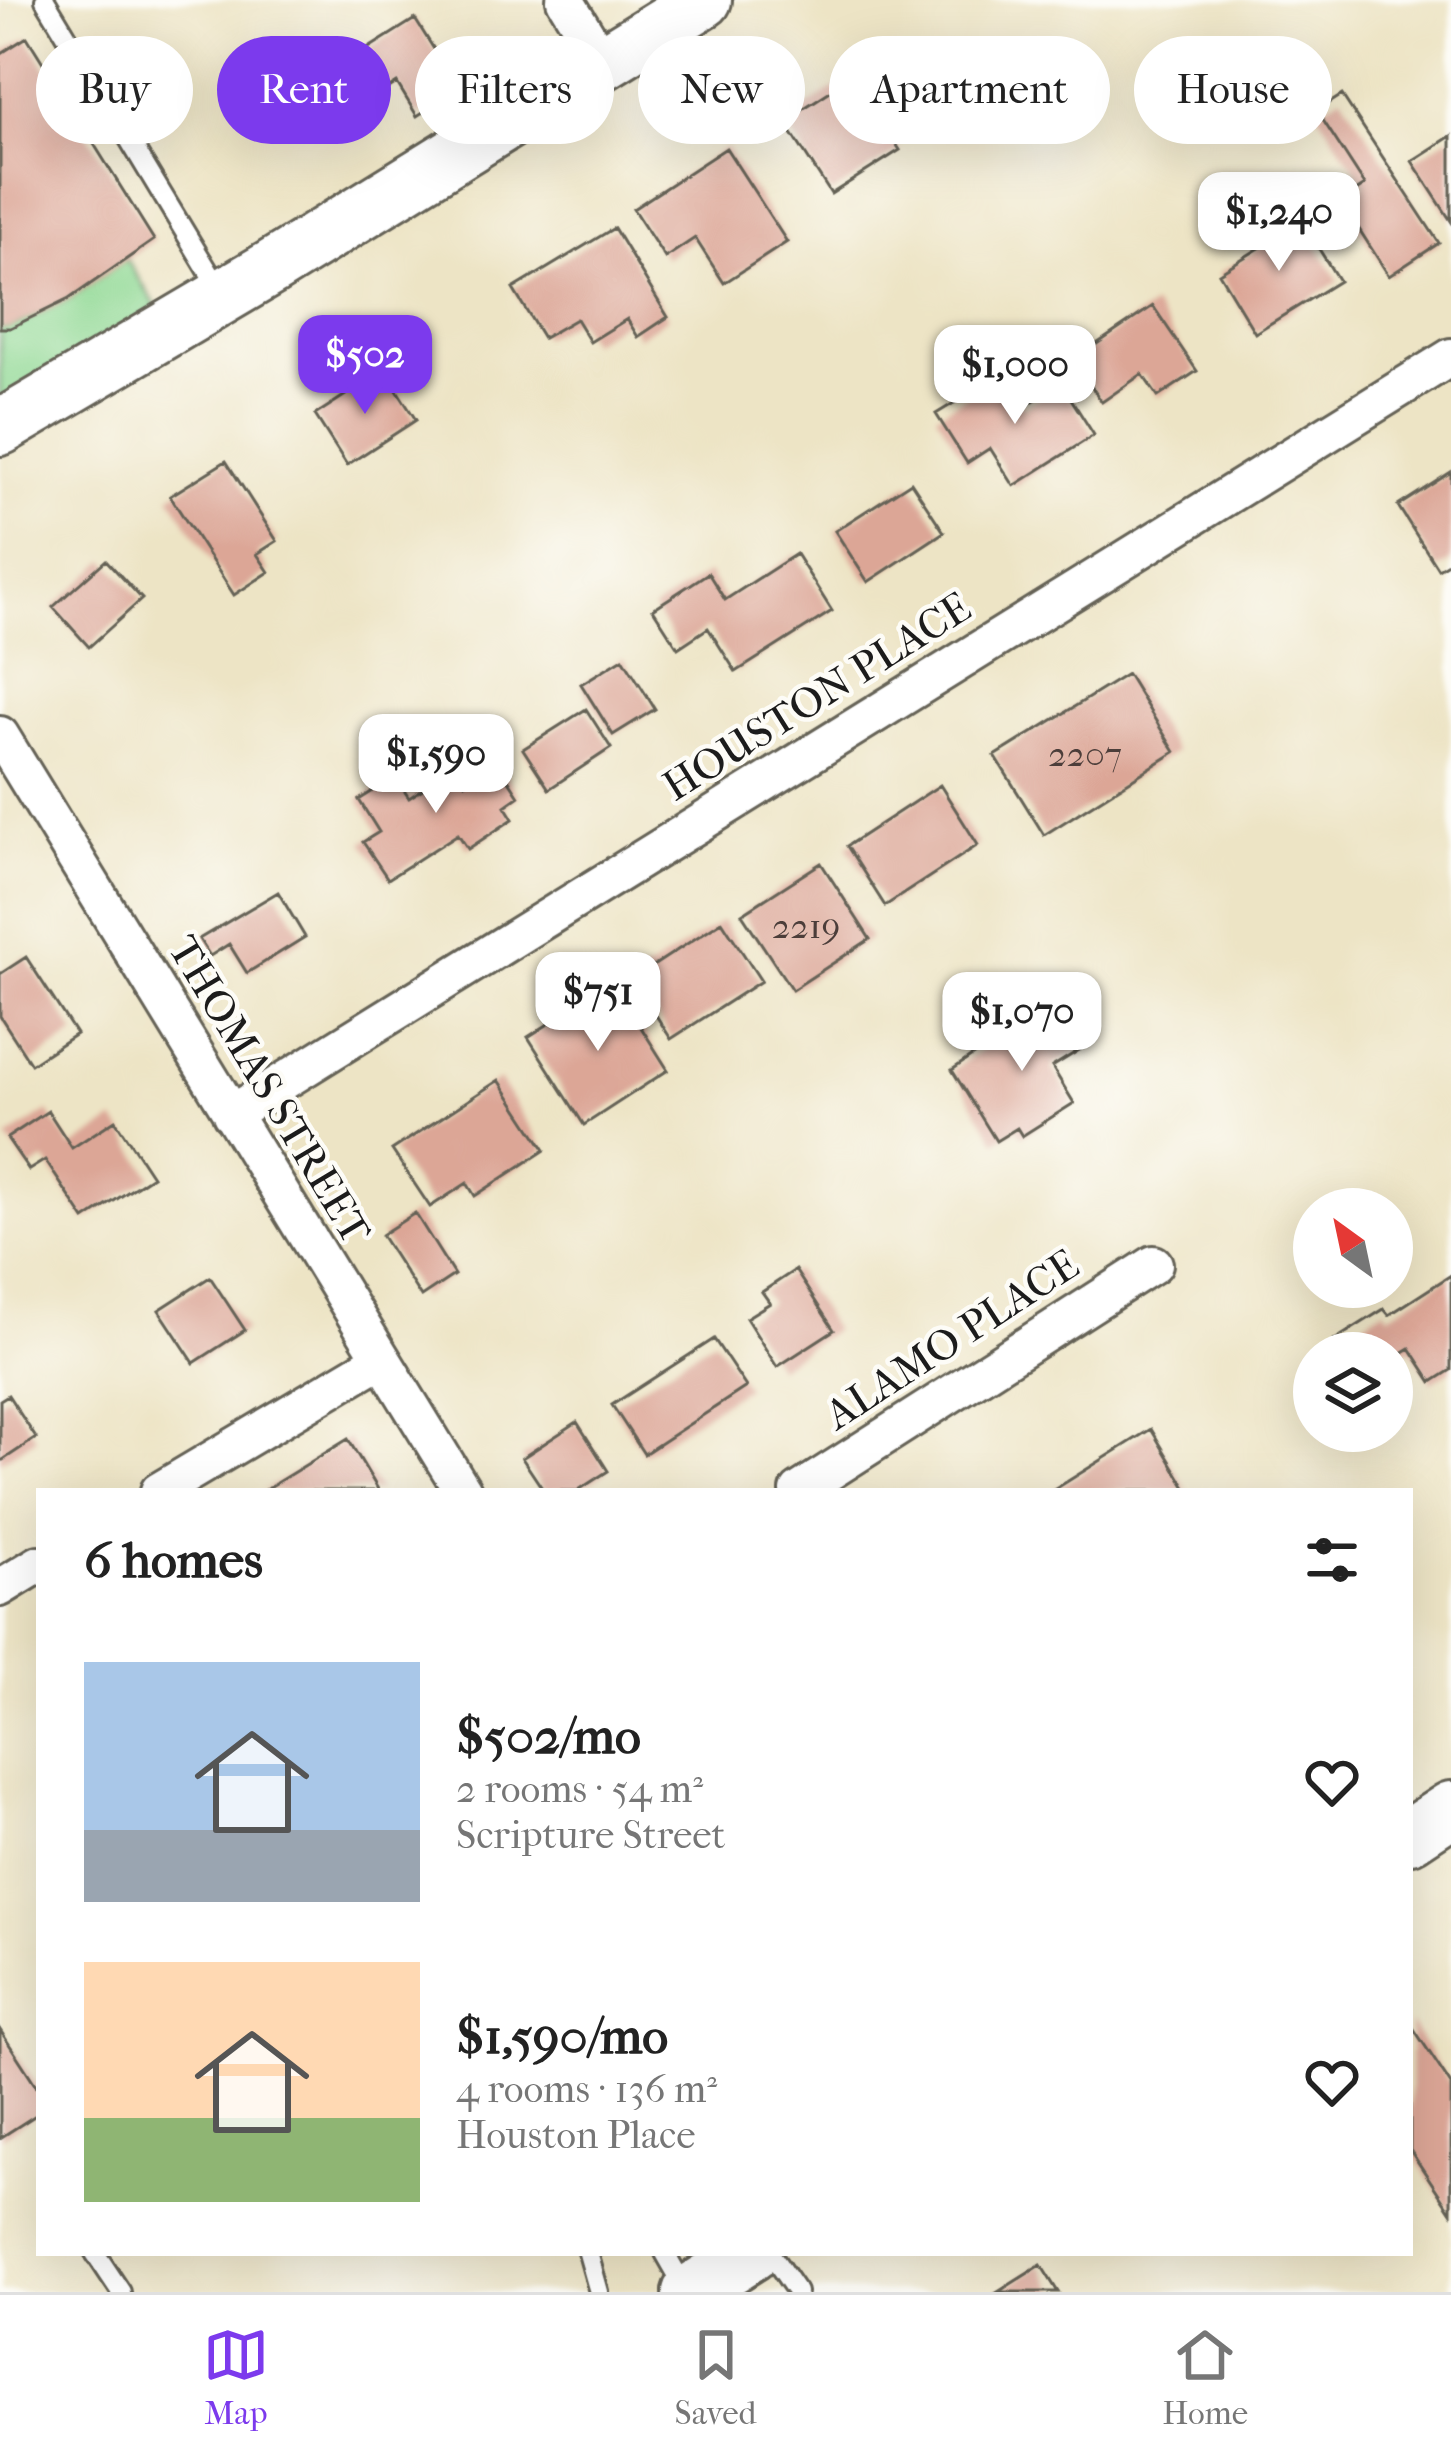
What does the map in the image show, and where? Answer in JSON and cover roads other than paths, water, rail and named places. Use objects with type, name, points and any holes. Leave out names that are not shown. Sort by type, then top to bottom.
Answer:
[{"type":"street","points":[[565,0],[587,36]]},
{"type":"street","points":[[614,55],[704,0]]},
{"type":"street","points":[[0,428],[471,144]]},
{"type":"street","name":"HOUSTON PLACE","points":[[231,1114],[1451,357]]},
{"type":"street","name":"THOMAS STREET","points":[[0,735],[461,1488]]},
{"type":"street","name":"ALAMO PLACE","points":[[804,1488],[1154,1264]]},
{"type":"street","points":[[165,1488],[202,1473],[381,1359]]},
{"type":"street","points":[[0,1588],[36,1566]]},
{"type":"street","points":[[688,2292],[747,2256]]},
{"type":"lane","points":[[45,0],[224,297]]},
{"type":"lane","points":[[97,2256],[121,2292]]},
{"type":"lane","points":[[589,2256],[599,2292]]},
{"type":"lane","points":[[667,2256],[688,2292]]},
{"type":"lane","points":[[772,2256],[796,2292]]}]
